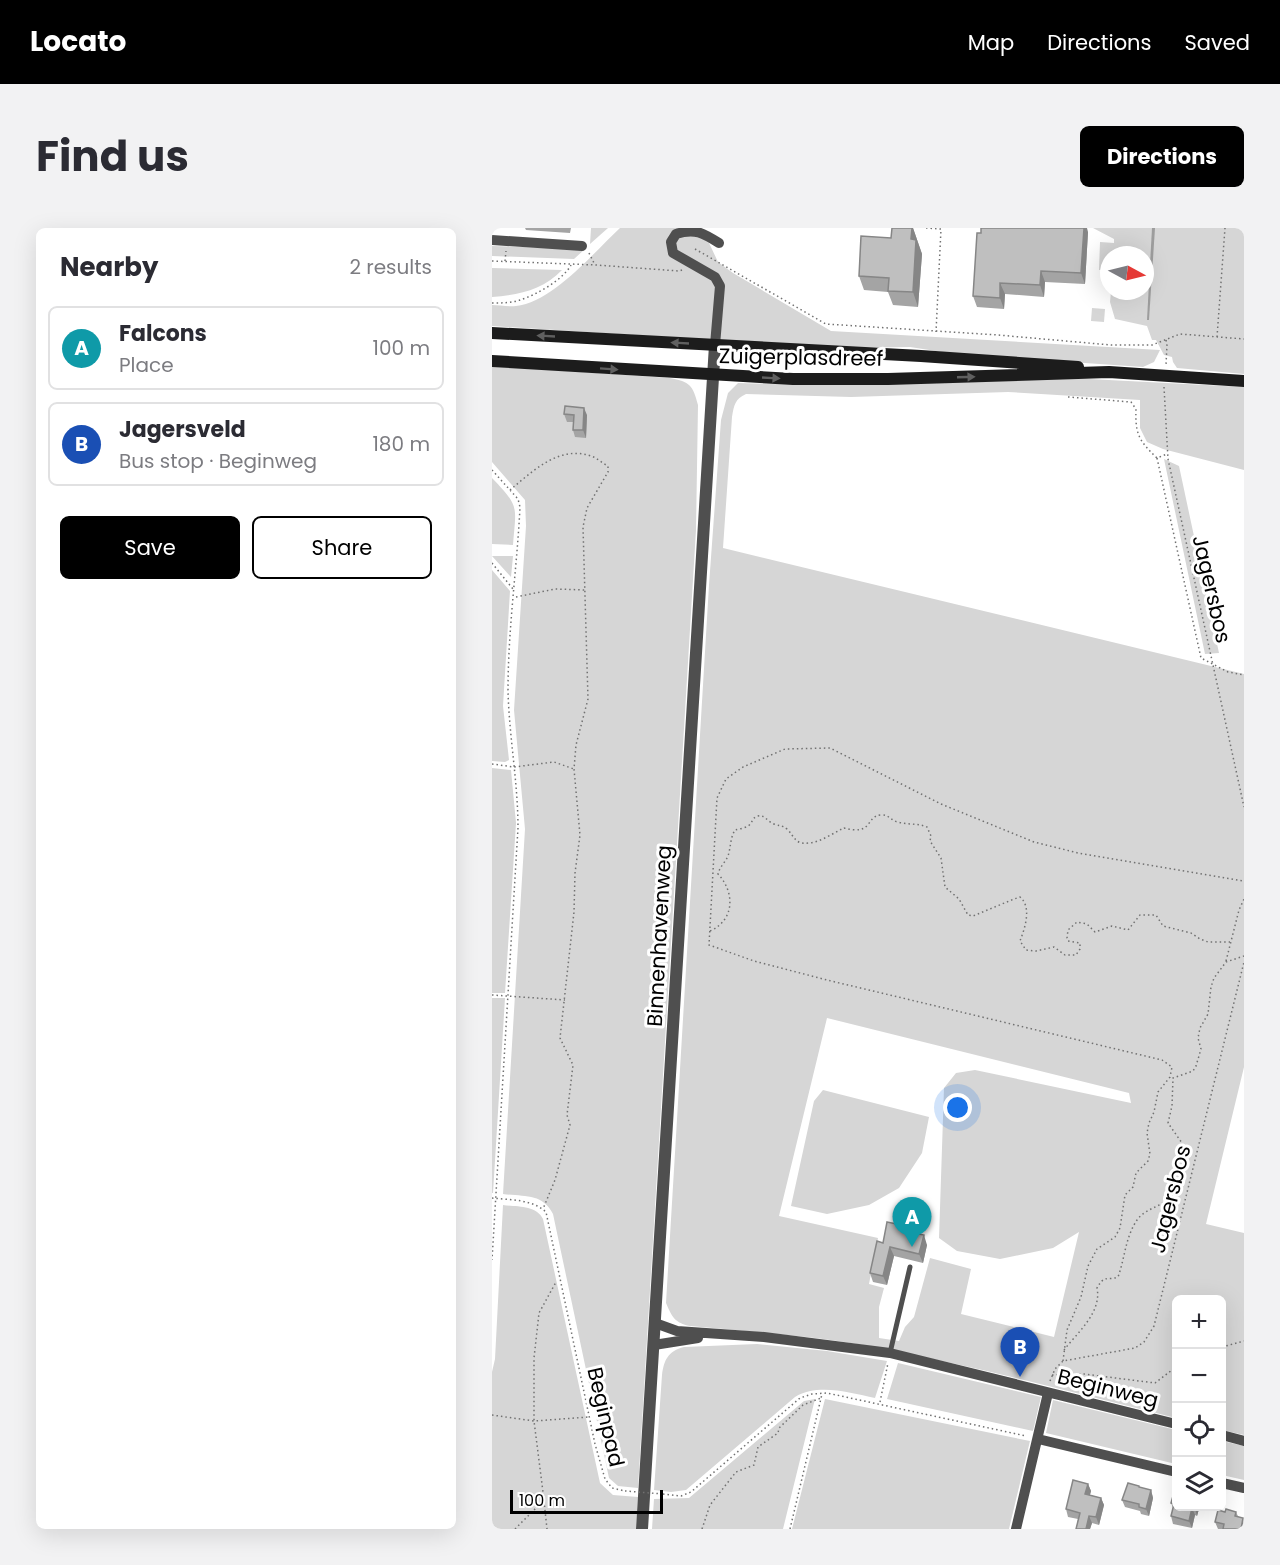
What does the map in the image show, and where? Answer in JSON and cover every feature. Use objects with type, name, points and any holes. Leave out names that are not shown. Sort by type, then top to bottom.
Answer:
[{"type":"main road","name":"Zuigerplasdreef","points":[[492,333],[932,357],[1072,366],[1109,372]]},
{"type":"main road","name":"Zuigerplasdreef","points":[[492,361],[793,379],[888,379],[1109,372],[1244,381]]},
{"type":"street","name":"Zuigerplasdreef","points":[[715,345],[720,286],[715,277],[673,254],[671,242],[676,234],[687,230],[699,231],[719,243]]},
{"type":"street","points":[[492,240],[582,246]]},
{"type":"street","name":"Binnenhavenweg","points":[[642,1529],[715,345]]},
{"type":"street","name":"Beginweg","points":[[655,1323],[677,1331],[764,1337],[890,1353],[1172,1423]]},
{"type":"street","name":"Beginweg","points":[[654,1345],[722,1335]]},
{"type":"street","points":[[1016,1529],[1048,1393]]},
{"type":"street","points":[[1226,1436],[1244,1441]]},
{"type":"street","points":[[1038,1439],[1172,1471]]},
{"type":"street","points":[[1226,1484],[1244,1488]]},
{"type":"lane","points":[[890,1353],[910,1267]]},
{"type":"path","points":[[926,228],[941,229],[936,332]]},
{"type":"path","points":[[1217,338],[1225,228]]},
{"type":"path","points":[[582,246],[596,265]]},
{"type":"path","points":[[695,249],[826,324],[1111,345],[1152,345],[1180,334],[1244,339]]},
{"type":"path","points":[[492,261],[679,271],[689,263]]},
{"type":"path","points":[[492,303],[523,299],[555,280],[568,270],[571,264]]},
{"type":"path","name":"Jagersbos","points":[[1165,339],[1167,344],[1164,391],[1168,454],[1244,807]]},
{"type":"path","points":[[1068,397],[1131,402],[1136,409],[1135,429],[1142,444],[1157,458],[1202,658],[1228,672],[1244,675]]},
{"type":"path","points":[[492,1198],[527,1202],[539,1205],[543,1209],[555,1180],[570,1125],[567,1115],[573,1065],[560,1038],[574,912],[574,873],[580,835],[574,769],[576,745],[588,699],[583,526],[587,508],[608,471],[608,466],[591,456],[569,453],[556,456],[533,470],[510,490]]},
{"type":"path","points":[[1157,458],[1168,454]]},
{"type":"path","points":[[492,471],[518,499],[520,507],[508,690],[518,798],[518,828],[492,1260]]},
{"type":"path","points":[[492,563],[514,589]]},
{"type":"path","points":[[514,598],[555,589],[586,590]]},
{"type":"path","points":[[1063,1351],[1093,1312],[1098,1295],[1097,1288],[1102,1280],[1108,1277],[1118,1277],[1123,1263],[1122,1255],[1131,1230],[1138,1219],[1144,1212],[1169,1199],[1173,1192],[1174,1175],[1182,1143],[1168,1124],[1172,1106],[1172,1067],[1162,1060],[827,980],[725,952],[709,945],[717,798],[726,779],[743,767],[785,748],[830,748],[941,804],[1034,843],[1244,881]]},
{"type":"path","points":[[492,764],[514,767],[554,762],[574,769]]},
{"type":"path","points":[[709,932],[723,920],[731,903],[728,889],[718,874],[728,856],[731,837],[735,830],[748,826],[759,815],[773,824],[783,826],[794,840],[810,843],[820,841],[844,828],[858,831],[867,827],[879,815],[889,816],[898,822],[927,827],[931,836],[930,841],[941,858],[945,886],[959,899],[968,915],[973,916],[1020,897],[1023,899],[1027,908],[1024,932],[1020,941],[1026,950],[1036,951],[1054,947],[1065,955],[1076,955],[1080,944],[1067,938],[1068,930],[1077,922],[1087,924],[1095,932],[1112,926],[1128,930],[1140,915],[1147,914],[1156,915],[1163,926],[1191,933],[1208,942],[1230,942]]},
{"type":"path","points":[[1172,1370],[1155,1383],[1084,1374],[1051,1375],[1063,1361],[1067,1330],[1081,1297],[1088,1266],[1097,1249],[1115,1237],[1120,1228],[1125,1195],[1133,1187],[1136,1173],[1148,1161],[1150,1154],[1147,1133],[1158,1092],[1171,1078],[1192,1071],[1196,1066],[1201,1049],[1198,1038],[1200,1028],[1208,1014],[1211,987],[1214,978],[1226,962],[1244,899]]},
{"type":"path","points":[[1226,962],[1244,956]]},
{"type":"path","name":"Jagersbos","points":[[1063,1361],[1135,1348],[1144,1342],[1154,1326],[1244,962]]},
{"type":"path","points":[[492,995],[565,1000]]},
{"type":"path","name":"Beginpad","points":[[543,1209],[548,1220],[605,1479],[612,1488],[681,1496],[691,1492],[800,1398],[822,1393],[880,1403],[1038,1439]]},
{"type":"path","points":[[547,1529],[534,1421],[534,1358],[539,1313],[556,1282]]},
{"type":"path","points":[[1226,1346],[1244,1341]]},
{"type":"path","points":[[880,1403],[890,1353]]},
{"type":"path","points":[[790,1529],[822,1393]]},
{"type":"path","points":[[702,1529],[710,1505],[736,1472],[754,1465],[758,1447],[778,1433],[779,1428],[803,1405],[821,1398]]},
{"type":"path","points":[[492,1415],[534,1421],[590,1417]]},
{"type":"path","points":[[515,1529],[544,1500]]},
{"type":"shaded area","points":[[591,228],[608,228],[590,244]]},
{"type":"shaded area","points":[[620,228],[702,228],[718,262],[831,331],[1160,350],[1154,362],[1143,367],[955,354],[910,347],[839,348],[492,326],[492,305],[516,306],[530,303],[544,296],[572,275]]},
{"type":"shaded area","points":[[1093,228],[1244,228],[1244,374],[1177,368],[1172,357],[1164,355],[1156,340],[1152,340],[1147,326],[1115,319],[1110,300],[1154,300],[1154,246],[1100,246],[1099,270],[1100,242],[1114,243],[1114,239]]},
{"type":"shaded area","points":[[1152,228],[1155,228],[1154,246],[1151,246]]},
{"type":"shaded area","points":[[492,246],[585,249],[574,259],[492,256]]},
{"type":"shaded area","points":[[492,268],[562,270],[539,287],[512,295],[492,297]]},
{"type":"shaded area","points":[[1148,300],[1150,300],[1149,320],[1147,320]]},
{"type":"shaded area","points":[[1092,308],[1105,309],[1104,322],[1091,321]]},
{"type":"shaded area","points":[[492,366],[670,378],[690,386],[698,405],[696,530],[638,1488],[618,1486],[609,1478],[553,1214],[544,1202],[538,1199],[503,1194],[525,829],[514,710],[526,526],[525,500],[492,462]]},
{"type":"shaded area","points":[[1070,378],[1244,387],[1244,470],[1163,449],[1147,442],[1140,428],[1140,400],[1008,392],[851,397],[746,394],[739,398],[733,409],[723,548],[1244,674],[1244,1067],[1206,1224],[1244,1233],[1244,1435],[1226,1431],[1226,1295],[1172,1295],[1172,1417],[991,1372],[880,1348],[809,1337],[690,1326],[675,1319],[670,1312],[666,1303],[721,420],[728,393],[738,383],[808,385]],"holes":[[[827,1018],[1129,1093],[1131,1103],[975,1070],[956,1073],[944,1088],[939,1238],[957,1251],[1000,1259],[1053,1248],[1079,1232],[1054,1337],[961,1314],[971,1269],[930,1258],[914,1317],[905,1327],[899,1341],[879,1338],[879,1307],[884,1288],[869,1284],[878,1238],[779,1216]]]},
{"type":"shaded area","points":[[1164,459],[1179,466],[1219,653],[1205,654]]},
{"type":"shaded area","points":[[492,478],[508,495],[514,508],[513,545],[492,544]]},
{"type":"shaded area","points":[[492,556],[513,556],[511,577]]},
{"type":"shaded area","points":[[492,570],[510,591],[503,706],[509,760],[505,762],[492,761]]},
{"type":"shaded area","points":[[492,768],[511,770],[516,823],[505,993],[492,993]]},
{"type":"shaded area","points":[[492,998],[505,998],[493,1193],[492,1193]]},
{"type":"shaded area","points":[[823,1090],[929,1117],[922,1153],[899,1188],[869,1205],[827,1214],[791,1206],[814,1101]]},
{"type":"shaded area","points":[[503,1205],[531,1209],[540,1214],[543,1219],[600,1483],[613,1495],[638,1497],[636,1529],[492,1529],[492,1372],[495,1359]]},
{"type":"shaded area","points":[[757,1344],[827,1351],[887,1361],[875,1398],[835,1390],[804,1393],[795,1397],[686,1490],[671,1492],[654,1490],[662,1375],[668,1357],[674,1351],[684,1347]]},
{"type":"shaded area","points":[[898,1363],[1041,1397],[1033,1431],[887,1399]]},
{"type":"shaded area","points":[[815,1399],[783,1529],[652,1529],[654,1499],[689,1498],[804,1401]]},
{"type":"shaded area","points":[[825,1399],[1030,1441],[1009,1529],[792,1529]]},
{"type":"shaded area","points":[[1053,1400],[1172,1429],[1172,1463],[1046,1433]]},
{"type":"shaded area","points":[[1226,1442],[1244,1446],[1244,1480],[1226,1476]]},
{"type":"building","points":[[892,228],[912,228],[911,239],[916,240],[913,292],[888,291],[889,278],[859,276],[861,236],[891,238]]},
{"type":"building","points":[[981,228],[1084,228],[1081,273],[1041,271],[1040,285],[1000,283],[1000,298],[973,296],[977,233],[981,233]]},
{"type":"building","points":[[565,406],[584,408],[583,430],[573,430],[574,415],[564,414]]},
{"type":"building","points":[[887,1222],[906,1226],[909,1232],[924,1235],[919,1254],[890,1247],[883,1276],[870,1273],[877,1241],[883,1243]]},
{"type":"building","points":[[1073,1480],[1088,1484],[1085,1494],[1101,1498],[1096,1517],[1089,1516],[1086,1529],[1076,1529],[1080,1513],[1066,1509]]},
{"type":"building","points":[[1128,1483],[1151,1490],[1146,1509],[1139,1507],[1139,1504],[1122,1500]]},
{"type":"building","points":[[1226,1509],[1236,1512],[1235,1516],[1243,1518],[1241,1529],[1223,1529],[1224,1524],[1215,1522],[1218,1511],[1225,1512]]},
{"type":"building","points":[[1172,1511],[1191,1511],[1189,1521],[1171,1516]]},
{"type":"place","name":"Falcons","points":[[912,1247]]},
{"type":"place","name":"Jagersveld","points":[[1020,1377]]}]
